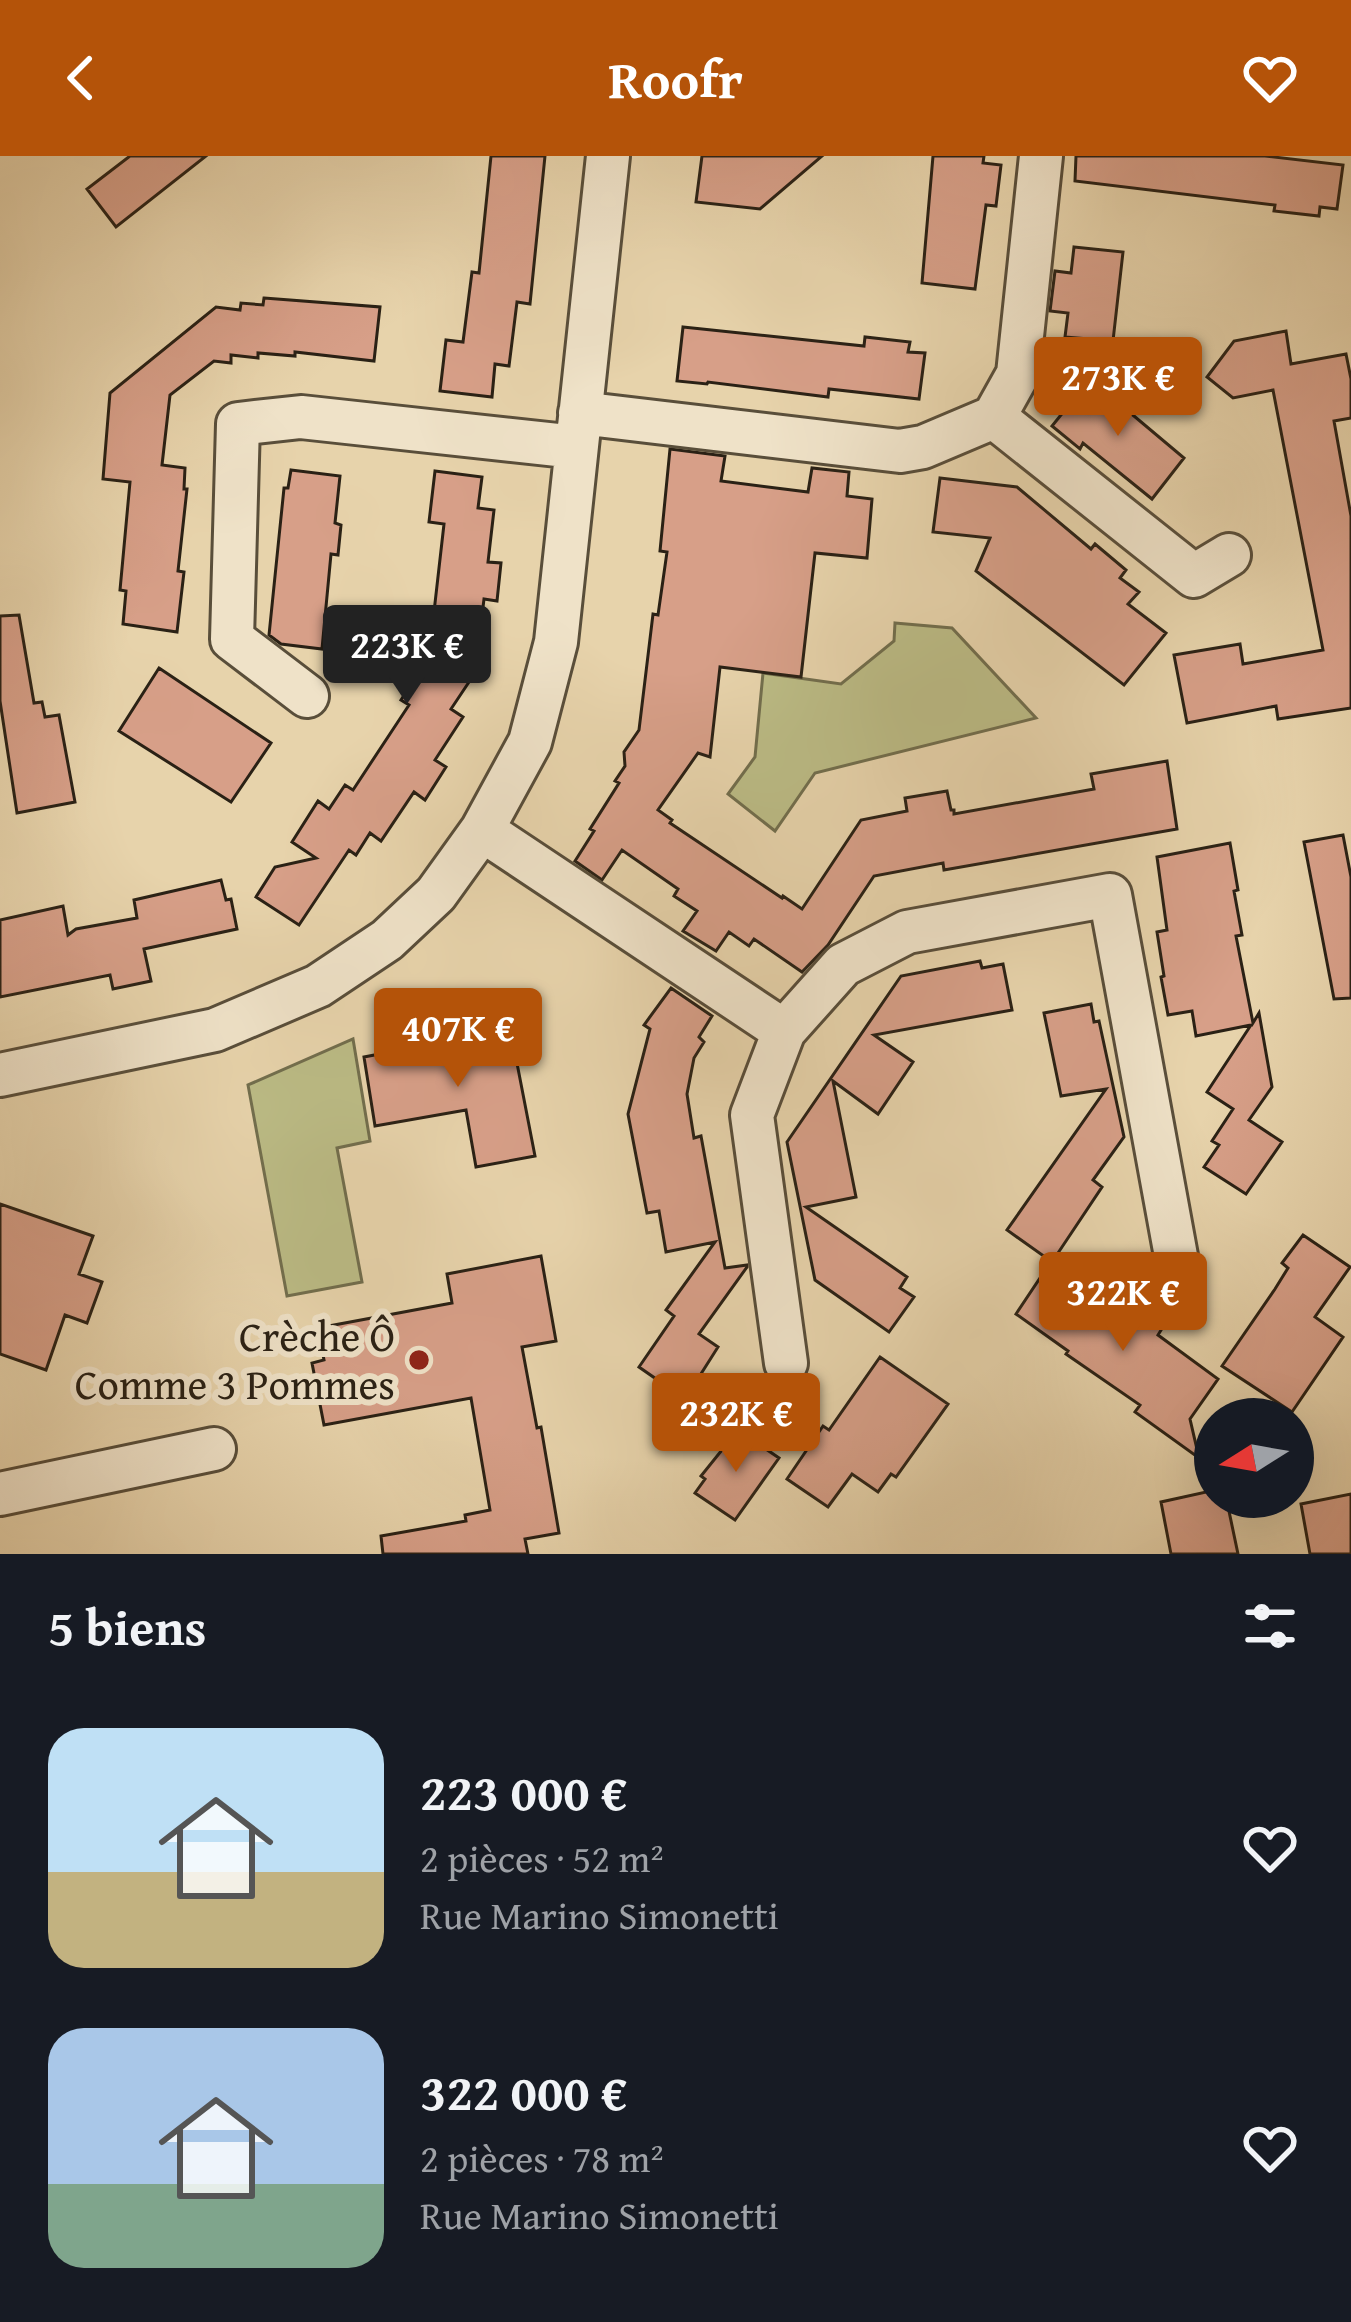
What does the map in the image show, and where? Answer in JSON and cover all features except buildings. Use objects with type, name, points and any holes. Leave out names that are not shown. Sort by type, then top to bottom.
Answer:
[{"type":"street","points":[[0,1075],[215,1030],[318,986],[387,940],[436,894],[482,830],[530,742],[556,642],[608,156]]},
{"type":"street","points":[[307,696],[232,639],[238,424],[301,417],[900,451],[923,448],[994,417],[1018,374],[1041,156]]},
{"type":"street","points":[[994,417],[1194,576],[1229,555]]},
{"type":"street","points":[[482,830],[784,1031]]},
{"type":"street","points":[[786,1364],[752,1115],[784,1031],[843,964],[907,932],[1110,895],[1178,1267]]},
{"type":"street","points":[[0,1494],[214,1449]]},
{"type":"green space","points":[[895,623],[952,628],[1036,718],[815,773],[775,831],[728,794],[755,757],[763,673],[841,684],[894,641]]},
{"type":"green space","points":[[353,1039],[370,1141],[337,1148],[362,1282],[287,1296],[248,1085]]},
{"type":"place","name":"Crèche Ô Comme 3 Pommes","points":[[419,1360]]}]
